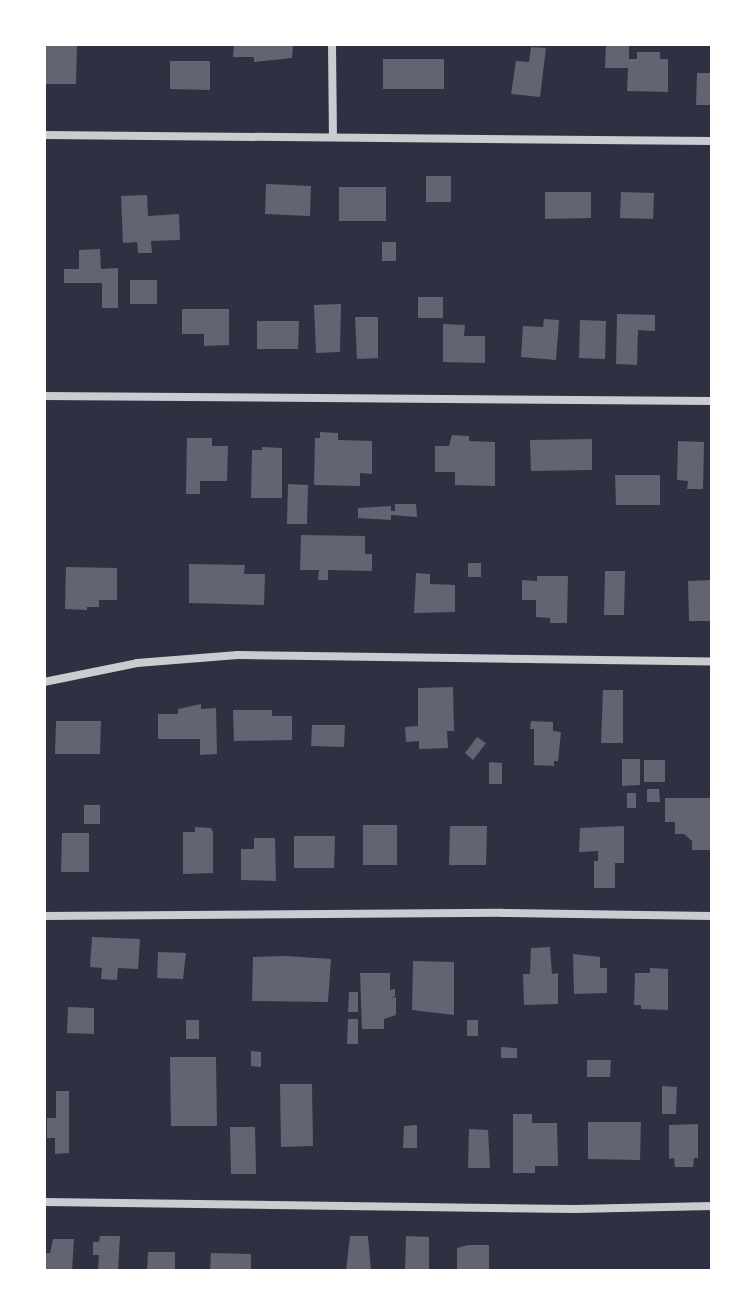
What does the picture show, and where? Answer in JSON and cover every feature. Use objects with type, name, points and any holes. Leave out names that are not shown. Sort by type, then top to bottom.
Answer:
[{"type":"street","points":[[332,44],[333,137]]},
{"type":"street","points":[[44,135],[712,141]]},
{"type":"street","points":[[44,396],[712,401]]},
{"type":"street","points":[[44,682],[137,663],[238,655],[712,662]]},
{"type":"street","points":[[44,916],[502,913],[712,916]]},
{"type":"street","points":[[44,1202],[575,1209],[712,1206]]},
{"type":"building","points":[[44,44],[77,44],[76,84],[44,84]]},
{"type":"building","points":[[234,44],[293,44],[292,58],[254,62],[254,57],[233,57]]},
{"type":"building","points":[[606,44],[629,44],[629,59],[637,59],[637,52],[660,52],[660,59],[668,59],[668,92],[627,91],[628,68],[605,68]]},
{"type":"building","points":[[531,47],[546,48],[540,97],[511,94],[516,61],[529,62]]},
{"type":"building","points":[[383,59],[444,59],[444,89],[383,89]]},
{"type":"building","points":[[170,61],[210,61],[210,90],[170,89]]},
{"type":"building","points":[[697,73],[712,73],[712,105],[696,105]]},
{"type":"building","points":[[426,176],[451,176],[451,202],[426,202]]},
{"type":"building","points":[[266,184],[311,186],[310,216],[265,214]]},
{"type":"building","points":[[339,187],[386,187],[386,221],[339,221]]},
{"type":"building","points":[[545,192],[591,192],[591,218],[545,219]]},
{"type":"building","points":[[621,192],[654,193],[653,219],[620,218]]},
{"type":"building","points":[[147,195],[148,216],[179,214],[180,240],[151,241],[152,253],[138,253],[137,242],[123,243],[121,196]]},
{"type":"building","points":[[382,242],[396,242],[396,261],[382,261]]},
{"type":"building","points":[[100,249],[101,269],[118,268],[118,308],[102,308],[102,283],[64,283],[64,269],[79,269],[79,250]]},
{"type":"building","points":[[130,280],[157,280],[157,304],[130,304]]},
{"type":"building","points":[[418,297],[443,297],[443,318],[418,318]]},
{"type":"building","points":[[341,304],[340,352],[316,353],[314,305]]},
{"type":"building","points":[[182,309],[229,309],[229,345],[204,346],[204,334],[182,334]]},
{"type":"building","points":[[617,314],[655,315],[655,331],[638,330],[637,365],[616,364]]},
{"type":"building","points":[[355,317],[378,317],[378,358],[357,359]]},
{"type":"building","points":[[544,319],[559,320],[556,360],[521,357],[523,326],[543,327]]},
{"type":"building","points":[[580,320],[606,321],[605,359],[579,358]]},
{"type":"building","points":[[257,321],[299,321],[298,349],[257,349]]},
{"type":"building","points":[[443,324],[465,325],[464,336],[485,336],[485,363],[443,362]]},
{"type":"building","points":[[320,432],[338,433],[338,440],[372,441],[372,474],[360,473],[360,486],[314,485],[315,438],[320,438]]},
{"type":"building","points":[[452,435],[469,436],[469,441],[495,442],[495,486],[455,485],[455,472],[435,472],[435,446],[449,446]]},
{"type":"building","points":[[187,438],[212,438],[212,446],[228,446],[227,481],[200,481],[200,494],[186,494]]},
{"type":"building","points":[[592,439],[592,470],[531,471],[530,440]]},
{"type":"building","points":[[678,441],[704,442],[703,489],[687,489],[688,481],[677,480]]},
{"type":"building","points":[[262,447],[282,448],[282,498],[251,498],[252,450],[262,450]]},
{"type":"building","points":[[615,475],[660,475],[660,505],[616,505]]},
{"type":"building","points":[[288,484],[308,485],[307,524],[287,524]]},
{"type":"building","points":[[395,504],[416,504],[417,517],[391,515],[391,520],[358,518],[358,508],[391,506],[391,511],[395,511]]},
{"type":"building","points":[[301,535],[365,536],[365,554],[372,554],[372,571],[328,570],[328,580],[318,580],[319,570],[300,570]]},
{"type":"building","points":[[468,563],[481,563],[481,577],[468,577]]},
{"type":"building","points":[[189,564],[245,565],[244,574],[265,574],[264,605],[189,603]]},
{"type":"building","points":[[66,567],[117,568],[117,600],[99,600],[99,607],[87,607],[87,610],[65,609]]},
{"type":"building","points":[[605,571],[625,571],[624,615],[604,615]]},
{"type":"building","points":[[416,573],[430,574],[430,584],[455,585],[455,612],[414,613]]},
{"type":"building","points":[[537,576],[568,576],[567,623],[550,623],[550,618],[536,617],[536,600],[522,600],[522,580],[537,581]]},
{"type":"building","points":[[712,580],[712,621],[689,621],[688,581]]},
{"type":"building","points":[[453,687],[454,731],[447,731],[448,748],[419,749],[419,741],[406,742],[405,727],[418,726],[418,688]]},
{"type":"building","points":[[603,690],[623,690],[623,743],[601,743]]},
{"type":"building","points":[[201,704],[201,709],[216,708],[217,754],[200,755],[200,739],[158,739],[158,714],[178,714],[178,709]]},
{"type":"building","points":[[233,710],[272,710],[272,716],[292,716],[292,740],[234,741]]},
{"type":"building","points":[[56,721],[101,721],[100,754],[55,754]]},
{"type":"building","points":[[531,721],[553,722],[553,731],[561,732],[558,761],[554,761],[554,766],[534,765],[534,729],[530,729]]},
{"type":"building","points":[[312,725],[345,725],[344,747],[311,746]]},
{"type":"building","points":[[477,737],[486,743],[473,760],[465,753]]},
{"type":"building","points":[[622,759],[640,759],[640,785],[622,786]]},
{"type":"building","points":[[644,760],[665,760],[665,782],[644,782]]},
{"type":"building","points":[[489,762],[502,763],[502,784],[489,784]]},
{"type":"building","points":[[647,789],[659,789],[660,802],[647,802]]},
{"type":"building","points":[[627,793],[636,793],[636,808],[627,808]]},
{"type":"building","points":[[665,798],[712,798],[712,850],[692,850],[692,841],[684,834],[675,834],[675,822],[665,822]]},
{"type":"building","points":[[84,805],[100,805],[100,824],[84,824]]},
{"type":"building","points":[[363,825],[397,825],[397,865],[363,865]]},
{"type":"building","points":[[450,826],[487,826],[486,865],[449,865]]},
{"type":"building","points":[[624,826],[624,863],[615,863],[615,888],[594,888],[594,861],[598,861],[598,851],[579,852],[580,828]]},
{"type":"building","points":[[195,827],[211,828],[213,832],[213,873],[183,874],[183,832],[195,832]]},
{"type":"building","points":[[62,833],[89,833],[89,872],[61,872]]},
{"type":"building","points":[[294,836],[335,836],[334,868],[294,868]]},
{"type":"building","points":[[254,838],[275,838],[276,881],[241,880],[241,849],[254,849]]},
{"type":"building","points":[[92,937],[140,939],[138,969],[118,968],[117,980],[101,979],[102,968],[90,967]]},
{"type":"building","points":[[550,947],[552,974],[558,973],[558,1004],[524,1005],[523,974],[530,974],[531,948]]},
{"type":"building","points":[[158,952],[186,953],[183,979],[157,978]]},
{"type":"building","points":[[573,954],[600,957],[600,968],[607,968],[607,993],[574,994]]},
{"type":"building","points":[[253,957],[331,959],[328,1002],[252,1001]]},
{"type":"building","points":[[413,961],[454,962],[454,1015],[412,1010]]},
{"type":"building","points":[[650,968],[668,969],[668,1010],[641,1009],[641,1005],[634,1005],[635,973],[650,973]]},
{"type":"building","points":[[360,973],[390,973],[390,990],[395,989],[395,996],[390,998],[396,997],[396,1015],[384,1019],[384,1029],[362,1029]]},
{"type":"building","points":[[349,992],[358,992],[358,1012],[348,1012]]},
{"type":"building","points":[[68,1007],[94,1008],[94,1034],[67,1033]]},
{"type":"building","points":[[348,1019],[358,1019],[358,1044],[347,1044]]},
{"type":"building","points":[[186,1020],[199,1020],[199,1039],[186,1039]]},
{"type":"building","points":[[467,1020],[478,1020],[478,1036],[467,1036]]},
{"type":"building","points":[[501,1047],[517,1048],[517,1058],[501,1058]]},
{"type":"building","points":[[251,1051],[261,1052],[261,1067],[251,1066]]},
{"type":"building","points":[[170,1057],[216,1057],[217,1126],[171,1126]]},
{"type":"building","points":[[587,1060],[611,1060],[610,1077],[587,1077]]},
{"type":"building","points":[[280,1084],[312,1084],[313,1146],[281,1147]]},
{"type":"building","points":[[662,1086],[677,1087],[676,1114],[662,1114]]},
{"type":"building","points":[[56,1091],[69,1091],[69,1153],[55,1154],[55,1138],[47,1138],[47,1118],[56,1118]]},
{"type":"building","points":[[513,1114],[532,1114],[532,1123],[557,1123],[558,1166],[535,1166],[535,1173],[513,1173]]},
{"type":"building","points":[[588,1122],[641,1122],[640,1160],[588,1159]]},
{"type":"building","points":[[698,1124],[698,1158],[694,1158],[693,1167],[675,1167],[674,1158],[669,1159],[669,1125]]},
{"type":"building","points":[[417,1125],[417,1148],[403,1148],[404,1126]]},
{"type":"building","points":[[230,1127],[255,1127],[256,1174],[231,1174]]},
{"type":"building","points":[[469,1129],[488,1130],[490,1168],[468,1168]]},
{"type":"building","points":[[100,1236],[120,1236],[118,1271],[98,1271],[99,1255],[93,1255],[93,1242],[99,1242]]},
{"type":"building","points":[[350,1236],[368,1236],[371,1271],[346,1271]]},
{"type":"building","points":[[406,1236],[429,1237],[429,1271],[405,1271]]},
{"type":"building","points":[[53,1239],[74,1239],[72,1271],[44,1271],[44,1253],[50,1253]]},
{"type":"building","points":[[489,1245],[489,1271],[457,1271],[457,1248]]},
{"type":"building","points":[[148,1252],[175,1252],[175,1271],[147,1271]]},
{"type":"building","points":[[211,1253],[251,1254],[251,1271],[210,1271]]}]
